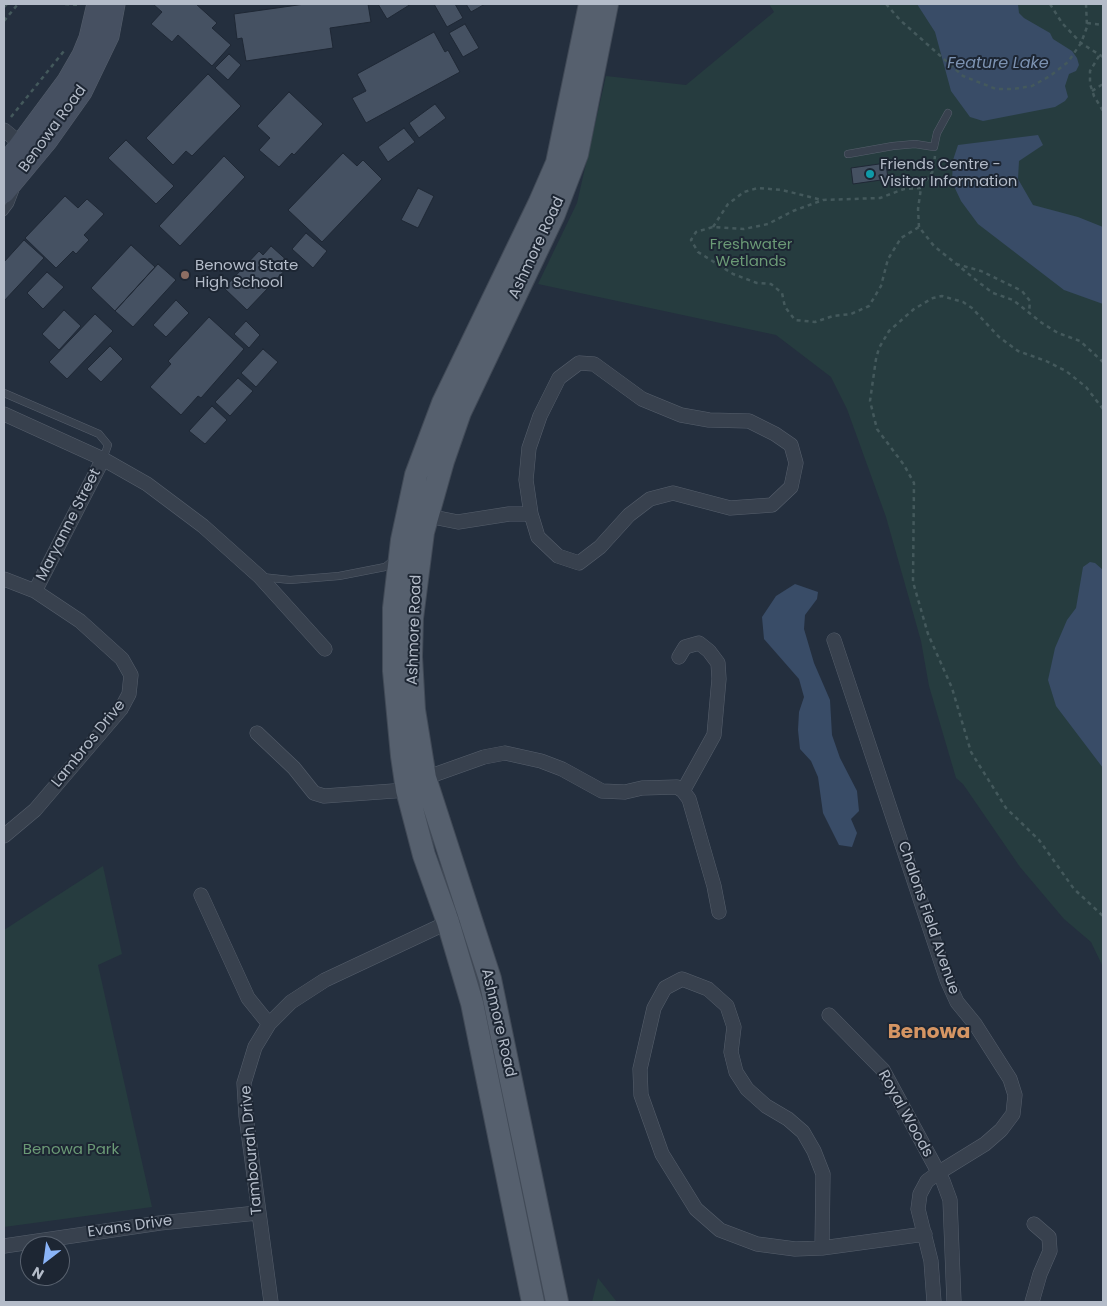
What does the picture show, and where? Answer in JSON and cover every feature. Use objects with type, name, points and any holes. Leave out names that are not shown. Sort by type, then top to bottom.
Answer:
[{"type":"main road","name":"Benowa Road","points":[[4,193],[11,171],[28,149],[82,55],[89,38],[89,4]]},
{"type":"main road","name":"Benowa Road","points":[[28,149],[64,119],[86,85],[109,36],[115,4]]},
{"type":"main road","name":"Ashmore Road","points":[[557,1302],[494,999],[470,914],[444,843],[402,756],[394,671],[394,608],[400,554],[416,475],[443,404],[557,163],[590,4]]},
{"type":"main road","name":"Ashmore Road","points":[[534,1302],[482,1048],[448,922],[424,855],[416,784],[411,657],[413,599],[428,516],[460,412],[554,214],[577,154],[607,4]]},
{"type":"street","points":[[7,123],[28,149]]},
{"type":"street","points":[[579,363],[594,364],[642,399],[680,415],[709,420],[749,420],[791,445],[796,463],[791,487],[772,505],[730,508],[673,493],[650,499],[630,515],[600,546],[579,563],[558,556],[538,538],[531,514],[526,480],[529,448],[540,416],[559,378],[579,363]]},
{"type":"street","points":[[4,414],[103,459],[147,484],[203,526],[260,577],[325,649]]},
{"type":"street","name":"Maryanne Street","points":[[35,591],[103,459]]},
{"type":"street","points":[[428,516],[458,522],[509,514],[531,514]]},
{"type":"street","name":"Lambros Drive","points":[[4,579],[35,591],[80,621],[122,659],[131,675],[129,694],[120,709],[35,810],[4,836]]},
{"type":"street","name":"Chalons Field Avenue","points":[[834,640],[947,980],[957,1002],[976,1024],[1010,1079],[1015,1095],[1013,1114],[1001,1130],[985,1144],[938,1172],[927,1181],[920,1194],[918,1209],[931,1261],[934,1302]]},
{"type":"street","points":[[679,657],[685,647],[699,643],[718,663],[719,679],[714,735],[683,791]]},
{"type":"street","points":[[257,733],[294,768],[314,793],[324,796],[416,784],[484,757],[505,753],[541,761],[562,769],[602,791],[625,792],[642,788],[677,787],[689,799],[720,912]]},
{"type":"street","points":[[201,895],[248,998],[269,1024]]},
{"type":"street","name":"Tambourah Drive","points":[[271,1302],[257,1213],[244,1083],[255,1048],[269,1024],[291,1002],[325,980],[448,922],[470,914]]},
{"type":"street","points":[[822,1248],[823,1174],[814,1151],[803,1132],[788,1119],[766,1106],[747,1089],[740,1077],[731,1052],[734,1027],[727,1006],[708,989],[682,979],[665,988],[654,1008],[647,1031],[640,1068],[641,1095],[662,1154],[696,1209],[720,1230],[757,1244],[795,1250],[822,1248],[925,1234]]},
{"type":"street","name":"Royal Woods","points":[[829,1014],[883,1070],[943,1181],[950,1200],[954,1302]]},
{"type":"street","name":"Evans Drive","points":[[4,1246],[150,1224],[257,1213]]},
{"type":"street","points":[[1032,1302],[1040,1274],[1050,1251],[1049,1237],[1034,1224]]},
{"type":"lane","points":[[848,154],[915,144],[934,147],[937,133],[948,112]]},
{"type":"lane","points":[[4,212],[15,194],[11,171]]},
{"type":"lane","points":[[4,393],[99,434],[108,445],[103,459]]},
{"type":"lane","points":[[260,577],[290,580],[339,576],[385,567],[400,554]]},
{"type":"path","points":[[4,7],[7,4]]},
{"type":"path","points":[[4,21],[18,4]]},
{"type":"path","points":[[65,4],[89,4]]},
{"type":"path","points":[[886,4],[900,20],[963,76],[996,89],[1032,86],[1050,76],[1068,62],[1081,43],[1087,23],[1086,4]]},
{"type":"path","points":[[1050,4],[1062,23],[1081,43],[1103,58]]},
{"type":"path","points":[[1087,23],[1103,25]]},
{"type":"path","points":[[7,123],[64,51],[67,53]]},
{"type":"path","points":[[1099,56],[1090,71],[1092,91],[1103,111]]},
{"type":"path","points":[[1092,91],[1103,84]]},
{"type":"path","points":[[934,147],[933,171],[921,188],[918,209],[919,227],[934,246],[993,293],[1013,300],[1058,333],[1080,341],[1103,362]]},
{"type":"path","points":[[713,227],[728,204],[744,192],[758,188],[782,190],[823,200],[880,198],[904,189],[921,188]]},
{"type":"path","points":[[823,200],[793,211],[768,224],[744,229],[713,227],[696,232],[691,240],[698,252],[733,274],[757,283],[771,284],[782,293],[785,307],[795,320],[814,322],[833,316],[851,314],[869,306],[881,286],[888,259],[901,238],[919,227]]},
{"type":"path","points":[[955,264],[982,271],[1022,291],[1030,301],[1029,313]]},
{"type":"path","points":[[1103,409],[1086,387],[1066,371],[1046,361],[1018,351],[999,337],[972,308],[963,302],[942,296],[933,298],[914,309],[889,331],[878,348],[870,401],[877,429],[904,465],[914,483],[913,582],[928,634],[952,688],[971,752],[1006,808],[1039,840],[1074,889],[1103,916]]},
{"type":"green space","name":"Freshwater Wetlands","points":[[769,4],[1103,4],[1103,967],[1091,942],[1064,919],[1020,867],[963,784],[956,778],[929,686],[921,641],[886,517],[847,409],[831,377],[776,335],[538,284],[577,203],[606,76],[686,85],[774,12]]},
{"type":"green space","name":"Benowa Park","points":[[103,866],[122,954],[98,965],[152,1207],[4,1227],[4,930]]},
{"type":"green space","points":[[598,1278],[617,1302],[592,1302]]},
{"type":"water","name":"Feature Lake","points":[[917,4],[1018,4],[1019,13],[1024,18],[1050,33],[1053,39],[1072,51],[1077,58],[1079,65],[1076,71],[1069,74],[1065,86],[1068,97],[1055,107],[983,121],[970,117],[951,91],[935,32]]},
{"type":"water","points":[[1038,135],[1043,145],[1019,161],[1018,179],[1033,205],[1078,217],[1103,227],[1103,304],[1064,290],[978,224],[961,201],[952,182],[953,160],[958,145]]},
{"type":"water","points":[[1090,562],[1095,563],[1103,570],[1103,768],[1056,706],[1048,680],[1055,648],[1067,620],[1076,608],[1083,567]]},
{"type":"water","points":[[795,584],[818,592],[817,599],[805,615],[804,629],[814,663],[830,700],[832,735],[840,758],[857,791],[859,811],[851,819],[857,833],[852,847],[839,845],[823,813],[818,777],[811,761],[800,749],[799,712],[804,697],[799,679],[764,639],[762,617],[776,596]]},
{"type":"building","points":[[153,4],[196,4],[217,23],[212,28],[231,45],[212,66],[178,35],[172,42],[151,24],[162,12]]},
{"type":"building","points":[[305,4],[368,4],[371,22],[330,28],[333,48],[246,61],[242,38],[237,39],[234,14]]},
{"type":"building","points":[[378,4],[411,4],[387,19]]},
{"type":"building","points":[[434,4],[455,4],[463,18],[447,27]]},
{"type":"building","points":[[466,4],[485,4],[471,12]]},
{"type":"building","points":[[465,24],[479,48],[463,57],[449,33]]},
{"type":"building","points":[[434,32],[445,52],[448,50],[460,72],[366,123],[352,98],[366,91],[357,74]]},
{"type":"building","points":[[229,54],[241,65],[228,80],[215,68]]},
{"type":"building","points":[[208,74],[241,106],[192,156],[186,151],[173,165],[146,138]]},
{"type":"building","points":[[289,92],[323,124],[294,155],[292,153],[279,167],[259,150],[270,138],[257,126]]},
{"type":"building","points":[[435,104],[446,118],[419,138],[409,123]]},
{"type":"building","points":[[404,128],[415,142],[388,162],[378,147]]},
{"type":"building","points":[[126,140],[174,186],[156,204],[108,158]]},
{"type":"building","points":[[343,153],[357,166],[363,160],[382,179],[322,242],[288,210]]},
{"type":"building","points":[[224,156],[245,177],[180,246],[159,226]]},
{"type":"building","name":"Friends Centre - Visitor Information","points":[[886,163],[888,179],[853,184],[851,168]]},
{"type":"building","points":[[418,188],[434,196],[418,228],[401,220]]},
{"type":"building","points":[[65,196],[78,208],[87,199],[104,214],[84,235],[89,240],[76,254],[73,251],[56,268],[25,238]]},
{"type":"building","points":[[306,233],[327,251],[313,268],[292,249]]},
{"type":"building","points":[[24,240],[44,258],[4,301],[4,262]]},
{"type":"building","points":[[131,245],[155,267],[115,311],[91,288]]},
{"type":"building","points":[[271,246],[291,264],[247,310],[224,288],[259,251],[263,255]]},
{"type":"building","points":[[158,264],[176,280],[133,327],[115,311]]},
{"type":"building","points":[[47,272],[64,287],[43,309],[27,293]]},
{"type":"building","points":[[176,300],[189,313],[166,337],[153,325]]},
{"type":"building","points":[[64,310],[81,326],[59,350],[42,334]]},
{"type":"building","points":[[95,314],[113,331],[67,379],[49,362]]},
{"type":"building","points":[[209,317],[244,349],[201,398],[198,396],[181,415],[150,387],[171,364],[168,361]]},
{"type":"building","points":[[246,321],[260,335],[249,348],[234,334]]},
{"type":"building","points":[[110,346],[123,359],[101,382],[87,369]]},
{"type":"building","points":[[263,349],[278,362],[256,387],[241,373]]},
{"type":"building","points":[[238,378],[253,391],[230,416],[215,402]]},
{"type":"building","points":[[212,406],[227,420],[205,444],[189,431]]},
{"type":"place","name":"Friends Centre - Visitor Information","points":[[870,174]]},
{"type":"place","name":"Benowa State High School","points":[[185,275]]},
{"type":"district","name":"Benowa","points":[[929,1033]]}]
